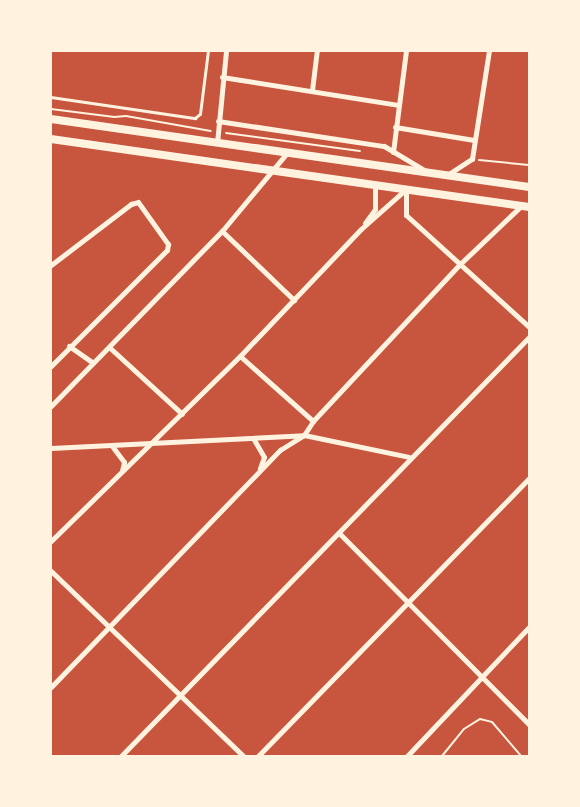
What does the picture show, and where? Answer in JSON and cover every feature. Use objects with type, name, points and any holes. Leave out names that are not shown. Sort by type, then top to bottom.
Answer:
[{"type":"main road","points":[[51,119],[286,154],[529,186]]},
{"type":"main road","points":[[51,139],[525,206]]},
{"type":"street","points":[[217,143],[226,51]]},
{"type":"street","points":[[312,90],[317,51]]},
{"type":"street","points":[[392,152],[406,51]]},
{"type":"street","points":[[445,176],[472,160],[489,51]]},
{"type":"street","points":[[222,77],[398,105]]},
{"type":"street","points":[[218,121],[384,146],[428,173]]},
{"type":"street","points":[[396,127],[474,140]]},
{"type":"street","points":[[51,406],[222,231],[286,154]]},
{"type":"street","points":[[361,229],[375,209],[375,184]]},
{"type":"street","points":[[51,541],[240,356],[361,229],[406,188]]},
{"type":"street","points":[[406,188],[406,215],[529,327]]},
{"type":"street","points":[[51,265],[131,204],[142,204],[167,239],[167,250],[51,366]]},
{"type":"street","points":[[51,686],[280,450],[304,435],[313,421],[460,264],[525,206]]},
{"type":"street","points":[[222,231],[294,300]]},
{"type":"street","points":[[120,756],[178,694],[339,533],[409,457],[529,337]]},
{"type":"street","points":[[70,346],[93,364]]},
{"type":"street","points":[[109,347],[182,414]]},
{"type":"street","points":[[240,356],[313,421]]},
{"type":"street","points":[[51,448],[304,435],[409,457]]},
{"type":"street","points":[[253,438],[264,457],[259,471]]},
{"type":"street","points":[[112,446],[124,462],[122,471]]},
{"type":"street","points":[[258,756],[529,478]]},
{"type":"street","points":[[339,533],[410,602],[529,724]]},
{"type":"street","points":[[51,571],[243,756]]},
{"type":"street","points":[[407,756],[529,627]]},
{"type":"lane","points":[[51,97],[195,118],[200,114],[208,51]]},
{"type":"path","points":[[472,160],[529,165]]},
{"type":"path","points":[[442,756],[464,729],[480,719],[492,722],[521,756]]}]
